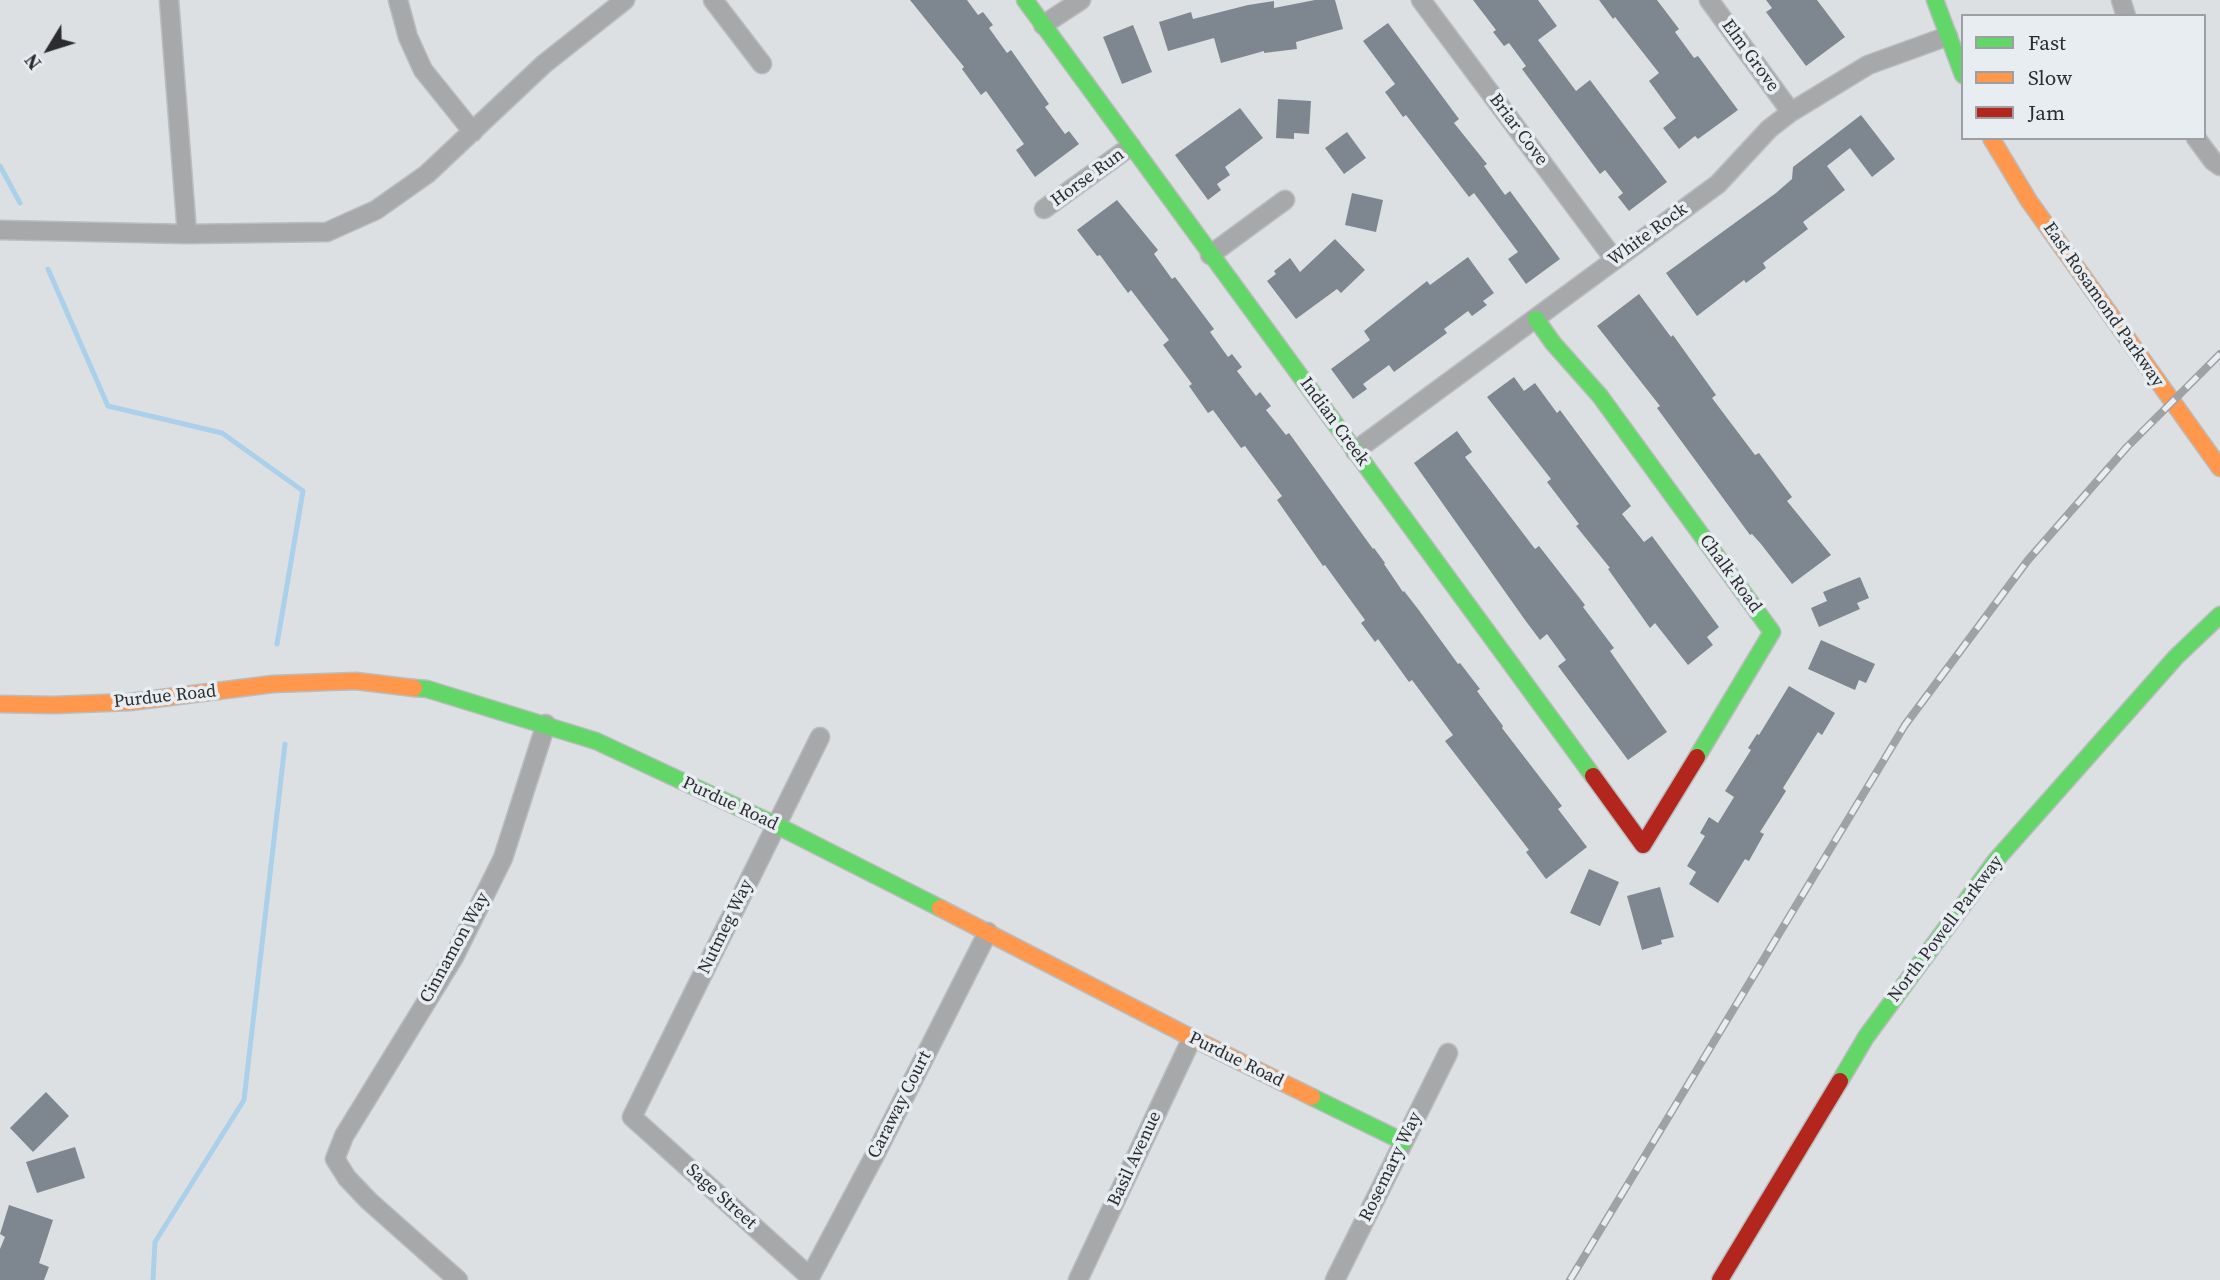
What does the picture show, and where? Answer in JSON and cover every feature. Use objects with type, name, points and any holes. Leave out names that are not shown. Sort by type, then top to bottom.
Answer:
[{"type":"street","points":[[169,0],[187,234]]},
{"type":"street","points":[[398,0],[408,37],[423,70],[473,132]]},
{"type":"street","points":[[0,230],[187,234],[327,232],[376,211],[427,174],[544,64],[625,0]]},
{"type":"street","points":[[713,0],[762,64]]},
{"type":"street","name":"Indian Creek","points":[[1025,0],[1643,845]]},
{"type":"street","points":[[1043,25],[1081,0]]},
{"type":"street","name":"Briar Cove","points":[[1421,0],[1614,260]]},
{"type":"street","name":"Elm Grove","points":[[1709,0],[1791,112]]},
{"type":"street","points":[[1935,0],[1961,70]]},
{"type":"street","name":"White Rock","points":[[1355,451],[1718,184],[1769,129],[1791,112],[1868,65],[1948,36]]},
{"type":"street","name":"East Rosamond Parkway","points":[[1992,140],[2029,201],[2220,468]]},
{"type":"street","points":[[2197,140],[2220,166]]},
{"type":"street","name":"Horse Run","points":[[1044,209],[1131,146]]},
{"type":"street","points":[[1210,255],[1285,200]]},
{"type":"street","name":"Chalk Road","points":[[1536,319],[1553,343],[1600,396],[1772,632],[1643,845]]},
{"type":"street","name":"North Powell Parkway","points":[[1720,1280],[1866,1038],[1950,921],[1997,859],[2113,727],[2176,657],[2220,615]]},
{"type":"street","name":"Purdue Road","points":[[0,704],[130,702],[273,684],[356,681],[427,689],[546,724],[596,741],[776,825],[1192,1038],[1404,1142]]},
{"type":"street","name":"Cinnamon Way","points":[[458,1280],[369,1201],[347,1178],[335,1159],[344,1136],[454,957],[503,858],[546,724]]},
{"type":"street","name":"Nutmeg Way","points":[[632,1117],[820,737]]},
{"type":"street","name":"Caraway Court","points":[[810,1277],[988,932]]},
{"type":"street","name":"Basil Avenue","points":[[1078,1280],[1192,1038]]},
{"type":"street","name":"Rosemary Way","points":[[1335,1280],[1448,1053]]},
{"type":"street","name":"Sage Street","points":[[632,1117],[810,1277]]},
{"type":"building","points":[[910,0],[967,0],[978,15],[983,12],[993,25],[989,28],[1007,53],[1011,50],[1049,104],[1045,107],[1065,134],[1069,131],[1079,144],[1035,177],[1016,150],[1024,144],[986,91],[981,95],[962,69],[964,67]]},
{"type":"building","points":[[1315,0],[1335,0],[1343,29],[1296,42],[1297,49],[1264,51],[1221,63],[1214,38],[1168,51],[1159,22],[1191,12],[1193,19],[1248,5],[1274,1],[1274,8]]},
{"type":"building","points":[[1473,0],[1538,0],[1557,26],[1538,40],[1576,91],[1590,80],[1667,182],[1629,211],[1618,197],[1623,193],[1605,170],[1600,174],[1522,69],[1526,66],[1509,43],[1504,46],[1493,32],[1496,30]]},
{"type":"building","points":[[1599,0],[1657,0],[1679,29],[1675,32],[1694,58],[1698,56],[1738,110],[1698,139],[1695,136],[1679,149],[1663,128],[1676,118],[1649,81],[1659,73]]},
{"type":"building","points":[[1766,0],[1817,0],[1845,37],[1806,66],[1766,12],[1772,8]]},
{"type":"building","points":[[1388,23],[1459,119],[1454,123],[1487,164],[1484,166],[1505,195],[1510,191],[1560,259],[1526,284],[1508,259],[1518,252],[1474,193],[1469,197],[1385,92],[1395,84],[1363,41]]},
{"type":"building","points":[[1133,25],[1152,72],[1122,84],[1103,37]]},
{"type":"building","points":[[1278,99],[1311,101],[1309,134],[1294,133],[1294,139],[1276,138]]},
{"type":"building","points":[[1240,108],[1263,138],[1225,167],[1230,175],[1217,184],[1221,190],[1208,200],[1175,155]]},
{"type":"building","points":[[1861,115],[1895,159],[1872,177],[1850,148],[1827,166],[1845,190],[1803,222],[1808,229],[1763,263],[1766,268],[1746,283],[1744,280],[1697,316],[1666,273],[1776,193],[1792,179],[1793,167]]},
{"type":"building","points":[[1347,132],[1366,158],[1344,174],[1325,148]]},
{"type":"building","points":[[1352,193],[1383,200],[1376,232],[1345,225]]},
{"type":"building","points":[[1117,200],[1158,250],[1154,254],[1172,279],[1175,277],[1214,329],[1210,332],[1228,357],[1232,354],[1242,367],[1237,371],[1256,396],[1260,392],[1271,406],[1266,410],[1286,435],[1289,433],[1385,563],[1403,592],[1480,689],[1477,691],[1502,728],[1562,806],[1558,809],[1587,847],[1546,879],[1526,852],[1529,850],[1445,741],[1453,735],[1412,680],[1409,682],[1378,639],[1375,642],[1361,623],[1365,620],[1277,500],[1282,496],[1245,446],[1241,448],[1213,410],[1208,413],[1189,386],[1192,384],[1163,345],[1169,340],[1131,290],[1128,293],[1100,255],[1097,256],[1077,230]]},
{"type":"building","points":[[1335,239],[1365,270],[1341,293],[1337,289],[1296,319],[1267,281],[1276,274],[1274,271],[1290,258],[1300,272]]},
{"type":"building","points":[[1468,257],[1494,293],[1483,301],[1487,305],[1472,316],[1468,311],[1444,329],[1447,333],[1394,372],[1389,365],[1363,384],[1367,389],[1353,399],[1331,369],[1370,340],[1364,331],[1427,281],[1430,285]]},
{"type":"building","points":[[1639,294],[1671,337],[1673,335],[1716,395],[1712,398],[1755,455],[1759,453],[1792,497],[1787,501],[1831,555],[1792,584],[1761,544],[1750,535],[1657,408],[1660,406],[1597,326]]},
{"type":"building","points":[[1514,377],[1524,391],[1535,383],[1557,413],[1560,410],[1631,506],[1622,514],[1644,542],[1652,536],[1719,627],[1707,637],[1713,645],[1688,665],[1655,623],[1650,628],[1608,569],[1610,568],[1576,526],[1579,524],[1547,482],[1551,479],[1487,397]]},
{"type":"building","points":[[1457,431],[1472,452],[1465,457],[1535,549],[1539,546],[1585,605],[1583,607],[1614,648],[1610,651],[1667,732],[1628,760],[1558,666],[1566,660],[1547,634],[1540,640],[1414,463]]},
{"type":"building","points":[[1860,577],[1869,598],[1857,603],[1860,609],[1819,627],[1811,608],[1827,601],[1823,592]]},
{"type":"building","points":[[1821,640],[1875,664],[1866,683],[1859,680],[1855,690],[1808,669]]},
{"type":"building","points":[[1789,686],[1835,713],[1822,735],[1818,732],[1783,788],[1786,791],[1760,832],[1764,834],[1749,861],[1745,859],[1718,903],[1689,884],[1696,872],[1687,866],[1705,836],[1700,833],[1709,817],[1718,823],[1734,797],[1725,791],[1751,750],[1748,748]]},
{"type":"building","points":[[1589,869],[1619,882],[1600,926],[1570,913]]},
{"type":"building","points":[[1660,887],[1674,937],[1661,940],[1662,944],[1642,950],[1627,896]]},
{"type":"building","points":[[46,1092],[69,1116],[33,1152],[10,1128]]},
{"type":"building","points":[[75,1147],[85,1178],[37,1193],[26,1162]]},
{"type":"building","points":[[9,1205],[53,1220],[39,1263],[49,1267],[44,1280],[0,1280],[0,1249],[5,1237],[0,1234]]},
{"type":"waterway","points":[[0,166],[20,203]]},
{"type":"waterway","points":[[48,269],[108,406],[222,433],[303,491],[277,644]]},
{"type":"waterway","points":[[153,1280],[155,1242],[244,1100],[285,744]]},
{"type":"railway","points":[[1570,1280],[1905,725],[2028,560],[2127,447],[2220,354]]},
{"type":"traffic: fast","points":[[1025,0],[1593,776]]},
{"type":"traffic: fast","points":[[1935,0],[1961,70]]},
{"type":"traffic: fast","points":[[1536,319],[1553,343],[1600,396],[1772,632],[1697,757]]},
{"type":"traffic: fast","points":[[1840,1081],[1866,1037],[1997,859],[2176,657],[2220,615]]},
{"type":"traffic: fast","points":[[414,688],[427,689],[596,741],[776,825],[940,908]]},
{"type":"traffic: fast","points":[[1312,1097],[1404,1142]]},
{"type":"traffic: slow","points":[[1992,140],[2029,201],[2220,468]]},
{"type":"traffic: slow","points":[[0,704],[130,702],[273,684],[356,681],[414,688]]},
{"type":"traffic: slow","points":[[940,908],[1312,1097]]},
{"type":"traffic: jam","points":[[1593,776],[1643,845],[1697,757]]},
{"type":"traffic: jam","points":[[1720,1280],[1840,1081]]}]
